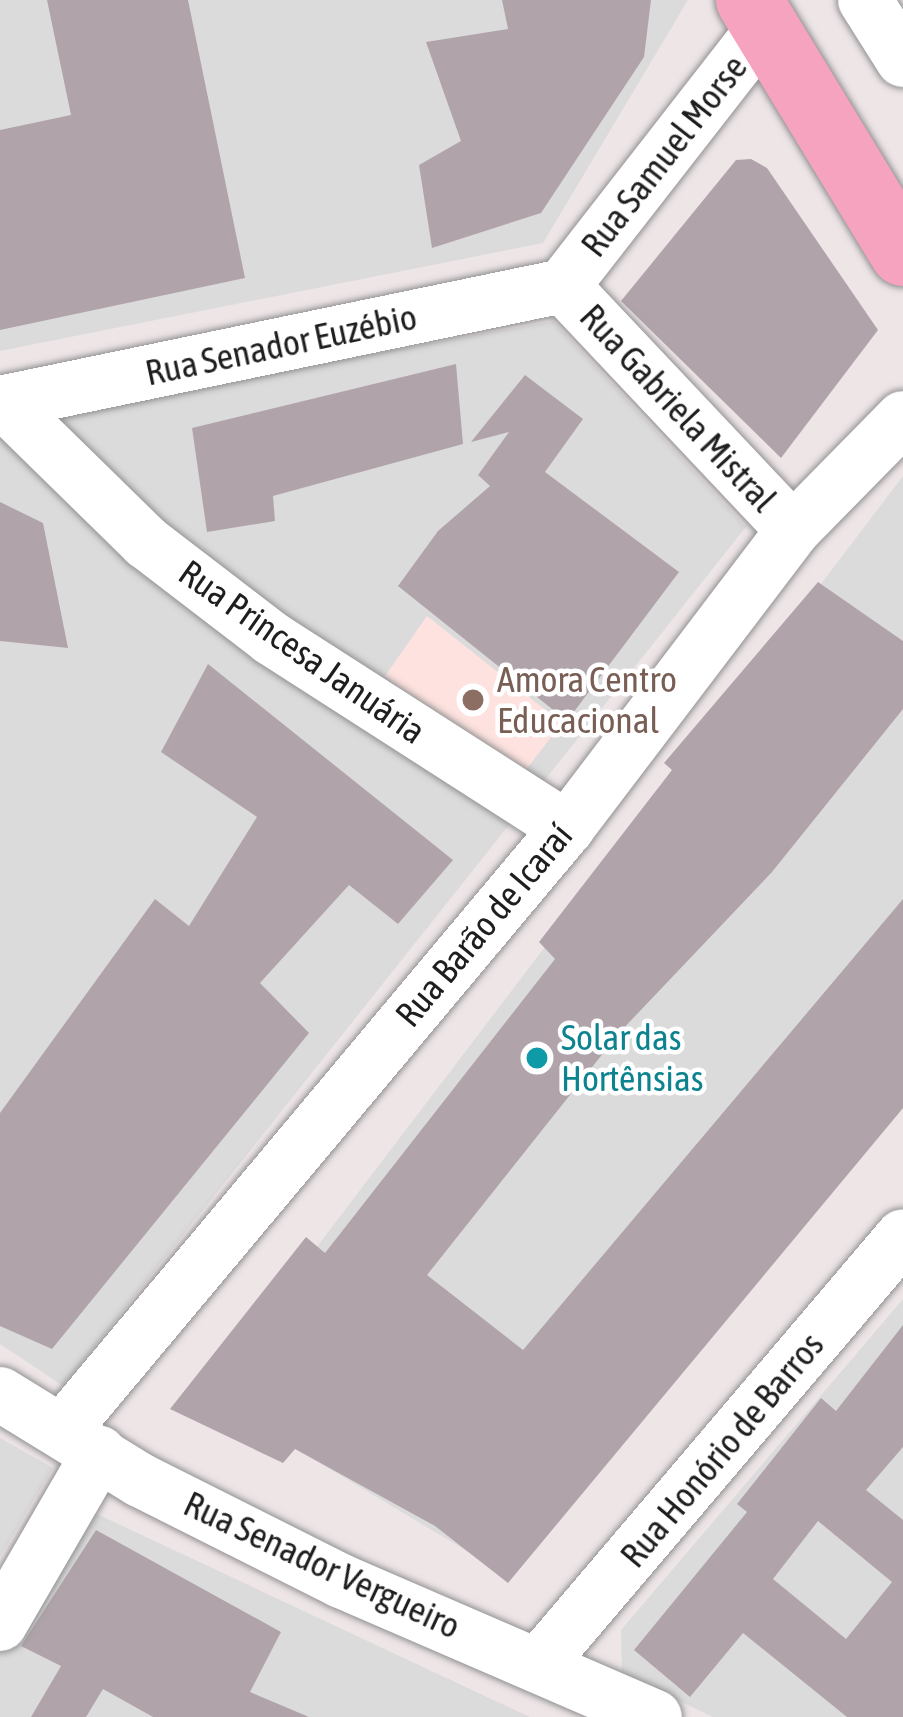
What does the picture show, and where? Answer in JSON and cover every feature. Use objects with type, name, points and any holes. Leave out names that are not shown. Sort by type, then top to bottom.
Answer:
[{"type":"main road","points":[[758,13],[903,253]]},
{"type":"street","points":[[865,0],[903,60]]},
{"type":"street","name":"Rua Samuel Morse","points":[[563,286],[758,13]]},
{"type":"street","name":"Rua Senador Euzébio","points":[[2,403],[563,286]]},
{"type":"street","name":"Rua Gabriela Mistral","points":[[563,286],[793,530]]},
{"type":"street","name":"Rua Princesa Januária","points":[[2,403],[146,542],[271,638],[567,828]]},
{"type":"street","name":"Rua Barão de Icaraí","points":[[0,1624],[81,1442],[567,828],[793,530],[903,418]]},
{"type":"street","name":"Rua Honório de Barros","points":[[540,1663],[903,1236]]},
{"type":"street","name":"Rua Senador Vergueiro","points":[[0,1394],[341,1581],[540,1663],[655,1717]]},
{"type":"shaded area","points":[[0,0],[688,0],[543,243],[0,351]]},
{"type":"shaded area","points":[[553,321],[746,527],[63,1386],[0,1344],[0,422]]},
{"type":"shaded area","points":[[903,476],[903,1108],[510,1577],[205,1394]]},
{"type":"shaded area","name":"Amora Centro Educacional","points":[[427,616],[562,723],[515,784],[385,676]]},
{"type":"shaded area","points":[[903,1299],[903,1717],[713,1717],[622,1674],[621,1630]]},
{"type":"shaded area","points":[[0,1438],[53,1468],[0,1557]]},
{"type":"shaded area","points":[[82,1507],[530,1717],[0,1717],[0,1653]]},
{"type":"building","points":[[47,0],[188,0],[245,278],[0,330],[0,130],[71,115]]},
{"type":"building","points":[[502,0],[651,0],[644,57],[541,213],[432,248],[419,165],[461,141],[426,42],[508,29]]},
{"type":"building","points":[[751,159],[767,168],[878,330],[781,458],[621,301],[736,160]]},
{"type":"building","points":[[456,364],[463,444],[273,496],[275,521],[207,532],[192,428]]},
{"type":"building","points":[[525,375],[583,419],[545,472],[679,572],[567,721],[398,586],[438,531],[490,486],[478,475],[509,432],[471,442]]},
{"type":"building","points":[[0,502],[43,523],[68,648],[0,641]]},
{"type":"building","points":[[818,582],[903,641],[903,709],[772,872],[620,1032],[427,1275],[523,1350],[903,899],[903,1108],[508,1583],[435,1526],[295,1449],[283,1463],[170,1409],[306,1237],[325,1253],[555,959],[539,942],[672,770],[664,763]]},
{"type":"building","points":[[208,664],[453,860],[398,924],[349,885],[260,983],[309,1033],[52,1349],[0,1326],[0,1113],[155,899],[189,926],[257,817],[161,752]]},
{"type":"building","points":[[903,1325],[903,1447],[866,1490],[903,1520],[903,1717],[847,1717],[743,1633],[690,1697],[634,1650],[747,1512],[737,1504],[821,1398],[836,1411]],"holes":[[[818,1521],[892,1582],[846,1639],[773,1579]]]},
{"type":"building","points":[[96,1530],[281,1632],[250,1692],[309,1717],[153,1717],[103,1689],[86,1717],[31,1717],[61,1666],[21,1646]]},
{"type":"place","name":"Amora Centro Educacional","points":[[473,700]]},
{"type":"place","name":"Solar das Hortênsias","points":[[537,1058]]}]
